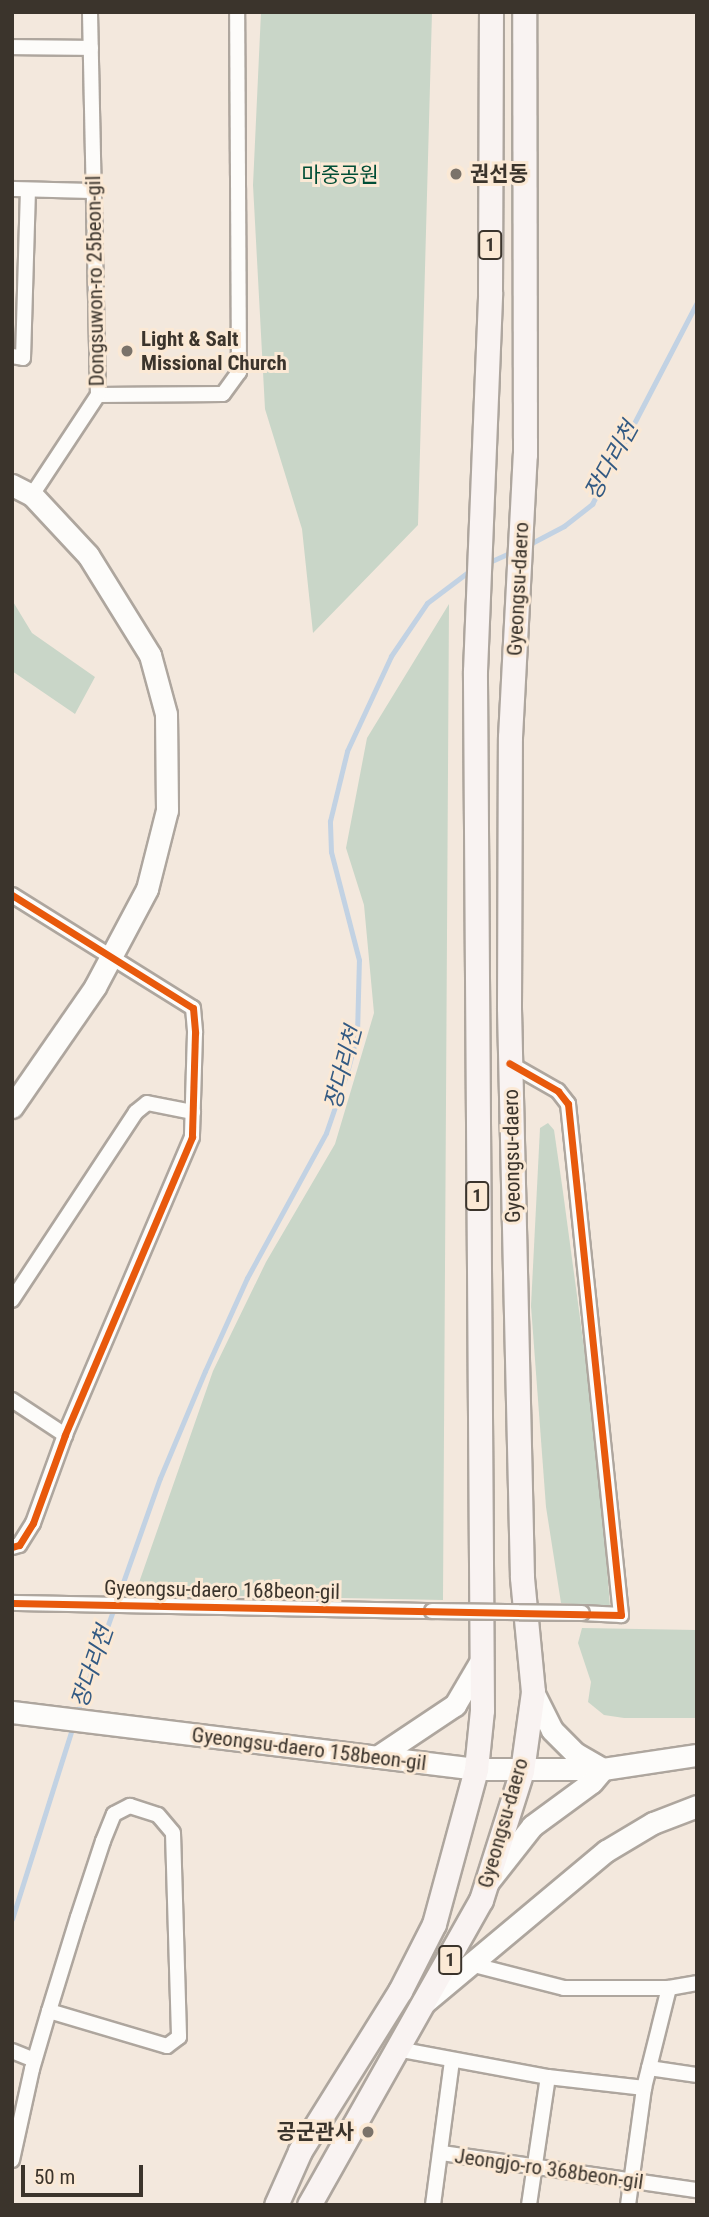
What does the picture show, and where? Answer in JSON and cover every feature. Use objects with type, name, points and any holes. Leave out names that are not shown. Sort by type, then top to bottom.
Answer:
[{"type":"main road","name":"Gyeongsu-daero","points":[[276,2205],[300,2151],[400,1991],[434,1924],[476,1769],[482,1659],[475,1061],[477,622],[490,292],[491,12]]},
{"type":"main road","name":"Gyeongsu-daero","points":[[309,2205],[424,2003],[486,1885],[522,1771],[533,1692],[522,1577],[509,1063],[510,737],[525,454],[524,12]]},
{"type":"main road","points":[[12,485],[32,495],[88,555],[150,655],[166,714],[167,810],[147,889],[111,958],[12,1107]]},
{"type":"main road","points":[[377,1757],[454,1705],[482,1659]]},
{"type":"main road","points":[[486,1885],[532,1826],[592,1782],[603,1769],[575,1753],[552,1730],[533,1692]]},
{"type":"main road","name":"Gyeongsu-daero 158beon-gil","points":[[12,1712],[476,1769],[603,1769],[694,1756]]},
{"type":"main road","points":[[424,2003],[474,1965],[606,1851],[653,1823],[697,1806]]},
{"type":"street","name":"Dongsuwon-ro 25beon-gil","points":[[32,495],[98,395],[90,12]]},
{"type":"street","points":[[98,395],[223,394],[239,372],[237,12]]},
{"type":"street","points":[[12,47],[91,48]]},
{"type":"street","points":[[12,190],[94,191]]},
{"type":"street","points":[[12,356],[23,358],[28,190]]},
{"type":"street","points":[[12,895],[193,1007],[192,1137],[65,1435],[33,1523],[19,1545],[12,1547]]},
{"type":"street","name":"Gyeongsu-daero 168beon-gil","points":[[12,1603],[621,1615],[568,1104],[558,1091],[509,1063]]},
{"type":"street","points":[[12,1300],[136,1112],[147,1103],[193,1112]]},
{"type":"street","points":[[12,1400],[65,1435]]},
{"type":"street","points":[[12,2160],[34,2060],[49,2011],[114,1814],[130,1806],[158,1815],[173,1833],[179,2037],[167,2046],[49,2011]]},
{"type":"street","points":[[474,1965],[564,1988],[669,1988],[697,1983]]},
{"type":"street","points":[[628,2205],[644,2088],[669,1988]]},
{"type":"street","points":[[397,2049],[548,2077],[644,2088]]},
{"type":"street","points":[[12,2051],[34,2060]]},
{"type":"street","points":[[433,2205],[442,2153],[452,2061]]},
{"type":"street","points":[[649,2068],[697,2075]]},
{"type":"street","points":[[529,2205],[548,2077]]},
{"type":"street","name":"Jeongjo-ro 368beon-gil","points":[[442,2153],[697,2190]]},
{"type":"green space","name":"마중공원","points":[[261,12],[432,12],[418,525],[313,633],[302,529],[265,409],[253,185]]},
{"type":"green space","points":[[12,600],[32,633],[95,677],[75,714],[12,671]]},
{"type":"green space","points":[[449,604],[443,1600],[135,1594],[213,1371],[266,1262],[335,1144],[374,1013],[364,905],[346,848],[367,738]]},
{"type":"green space","points":[[548,1123],[554,1130],[598,1451],[610,1607],[561,1603],[546,1507],[531,1306],[540,1128]]},
{"type":"green space","points":[[582,1628],[697,1630],[697,1718],[624,1718],[604,1715],[588,1702],[591,1682],[578,1643]]},
{"type":"waterway","name":"장다리천","points":[[526,546],[564,526],[592,504],[697,302]]},
{"type":"waterway","name":"장다리천","points":[[485,564],[514,551]]},
{"type":"waterway","name":"장다리천","points":[[76,1715],[160,1478],[205,1371],[247,1278],[326,1133],[347,1072],[357,1034],[359,960],[331,852],[330,821],[347,751],[391,656],[427,603],[472,569]]},
{"type":"waterway","name":"장다리천","points":[[12,1919],[73,1725]]},
{"type":"cycle path","points":[[12,895],[193,1008],[195,1033],[192,1137],[65,1435],[33,1523],[19,1545],[12,1547]]},
{"type":"cycle path","points":[[12,1603],[621,1615],[568,1104],[558,1091],[509,1063]]},
{"type":"place","name":"권선동","points":[[456,174]]},
{"type":"place","name":"Light & Salt Missional Church","points":[[127,351]]},
{"type":"place","name":"공군관사","points":[[368,2132]]}]
